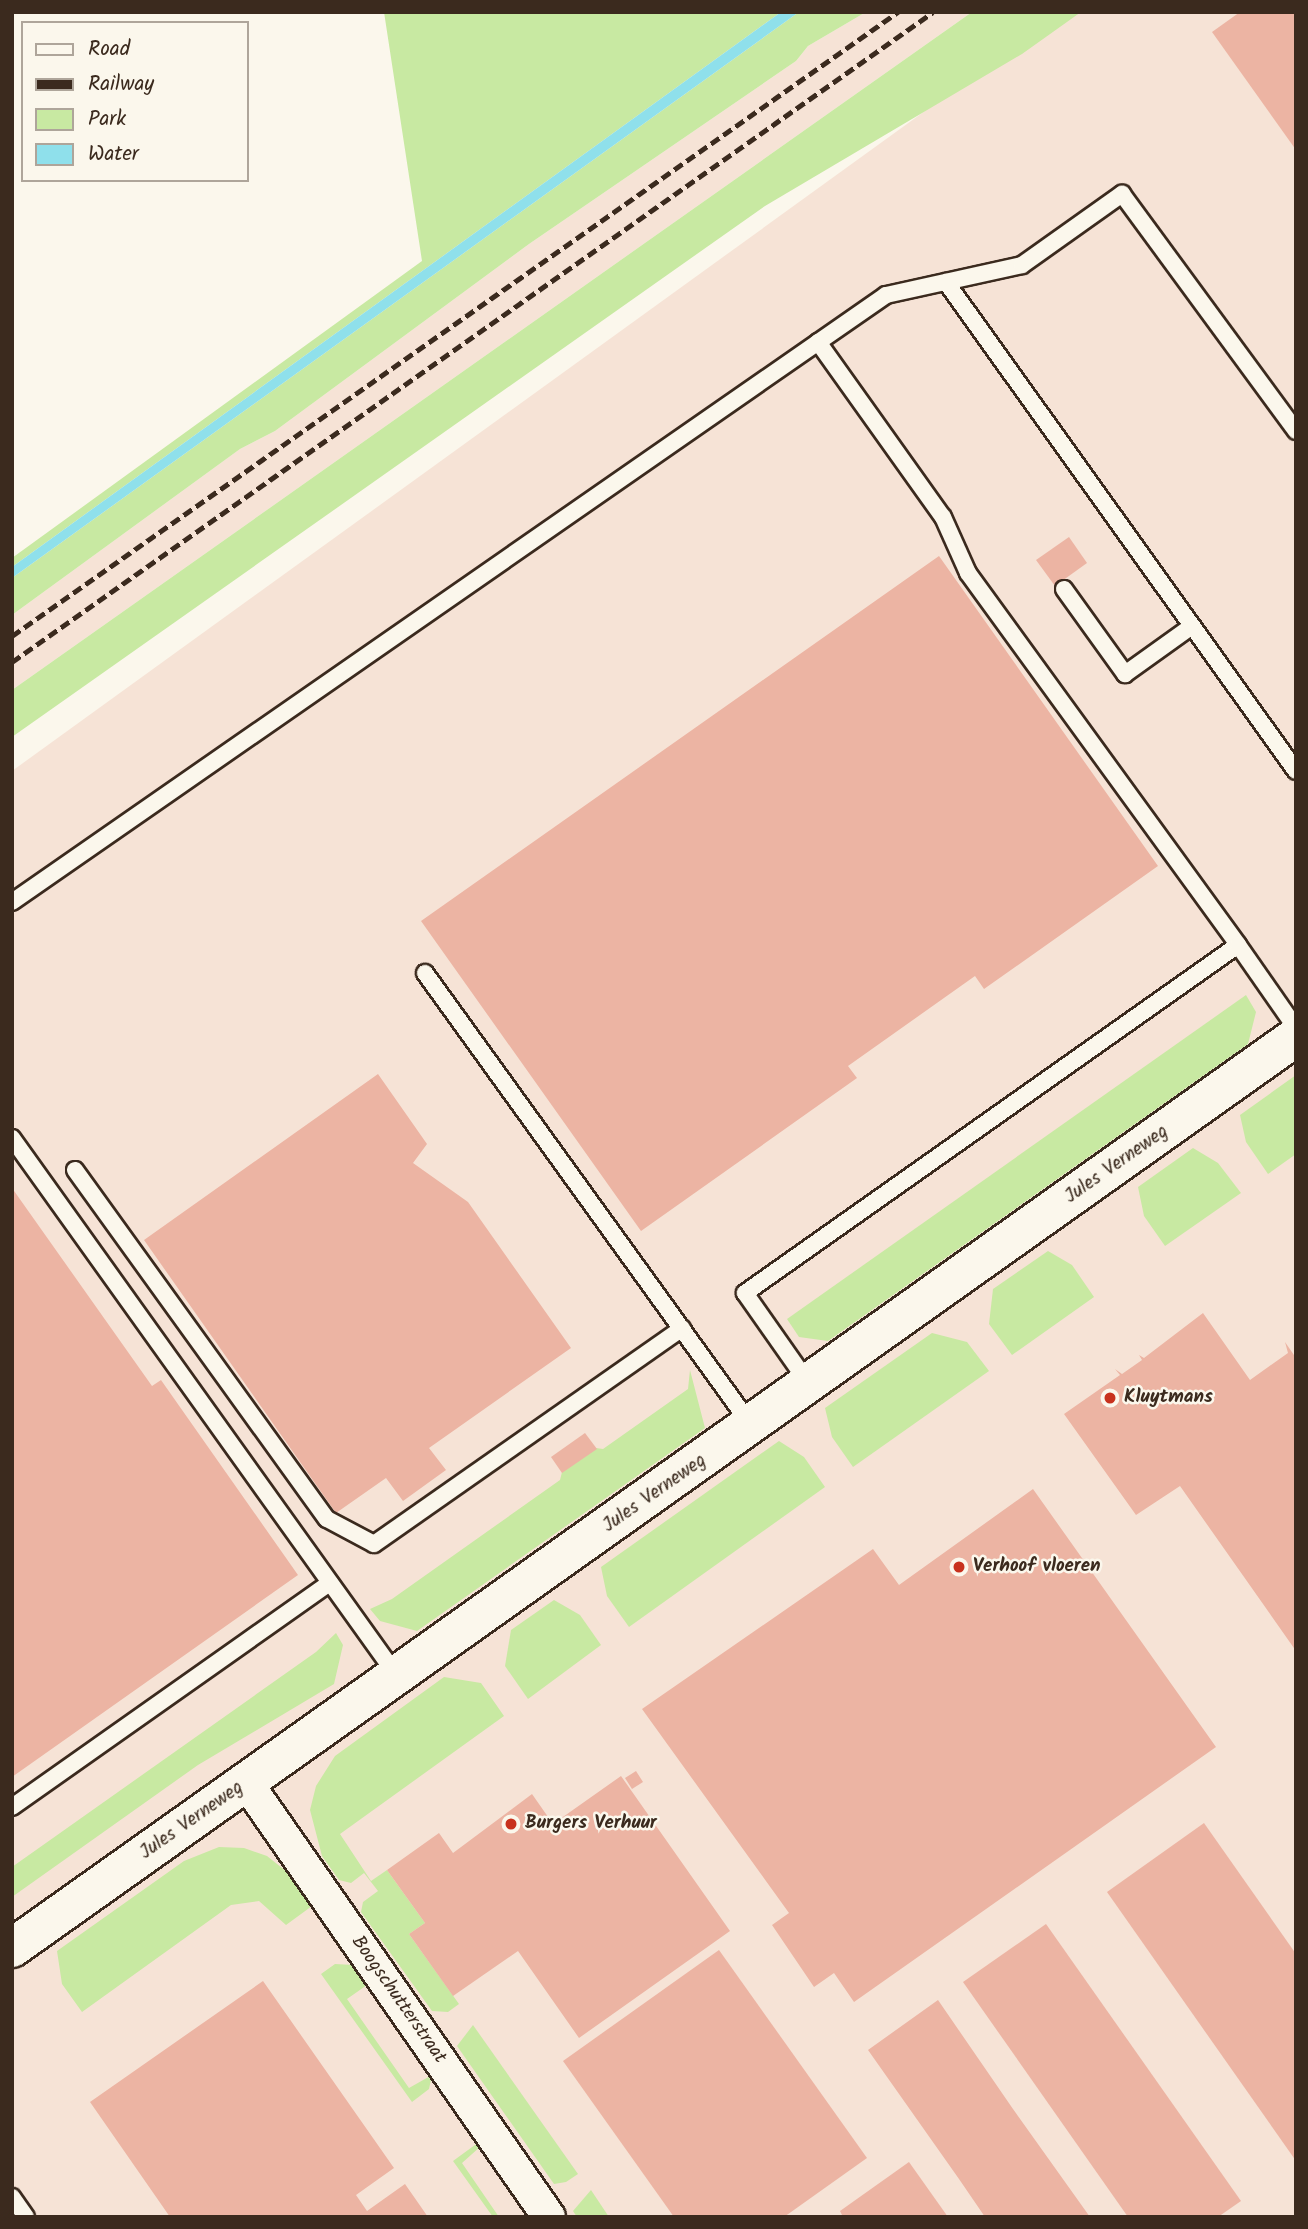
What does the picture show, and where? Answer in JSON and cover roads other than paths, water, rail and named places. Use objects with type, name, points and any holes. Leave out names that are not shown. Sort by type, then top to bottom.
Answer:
[{"type":"street","name":"Jules Verneweg","points":[[12,1948],[1296,1037]]},
{"type":"street","name":"Boogschutterstraat","points":[[246,1782],[549,2217]]},
{"type":"lane","points":[[12,902],[886,295],[1022,265],[1122,194],[1296,431]]},
{"type":"lane","points":[[946,282],[1296,771]]},
{"type":"lane","points":[[818,342],[943,517],[968,573],[1296,1028]]},
{"type":"lane","points":[[1064,589],[1125,674],[1192,626]]},
{"type":"lane","points":[[809,1384],[745,1293],[1238,945]]},
{"type":"lane","points":[[425,973],[751,1425]]},
{"type":"lane","points":[[12,1138],[397,1676]]},
{"type":"lane","points":[[75,1170],[327,1518],[374,1545],[682,1328]]},
{"type":"lane","points":[[12,1807],[330,1583]]},
{"type":"lane","points":[[12,2197],[26,2217]]},
{"type":"water","points":[[781,12],[799,12],[12,578],[12,567]]},
{"type":"railway","points":[[12,636],[898,12]]},
{"type":"railway","points":[[12,662],[933,12]]},
{"type":"place","name":"Kluytmans","points":[[1110,1398]]},
{"type":"place","name":"Verhoof vloeren","points":[[959,1567]]},
{"type":"place","name":"Burgers Verhuur","points":[[511,1824]]}]
